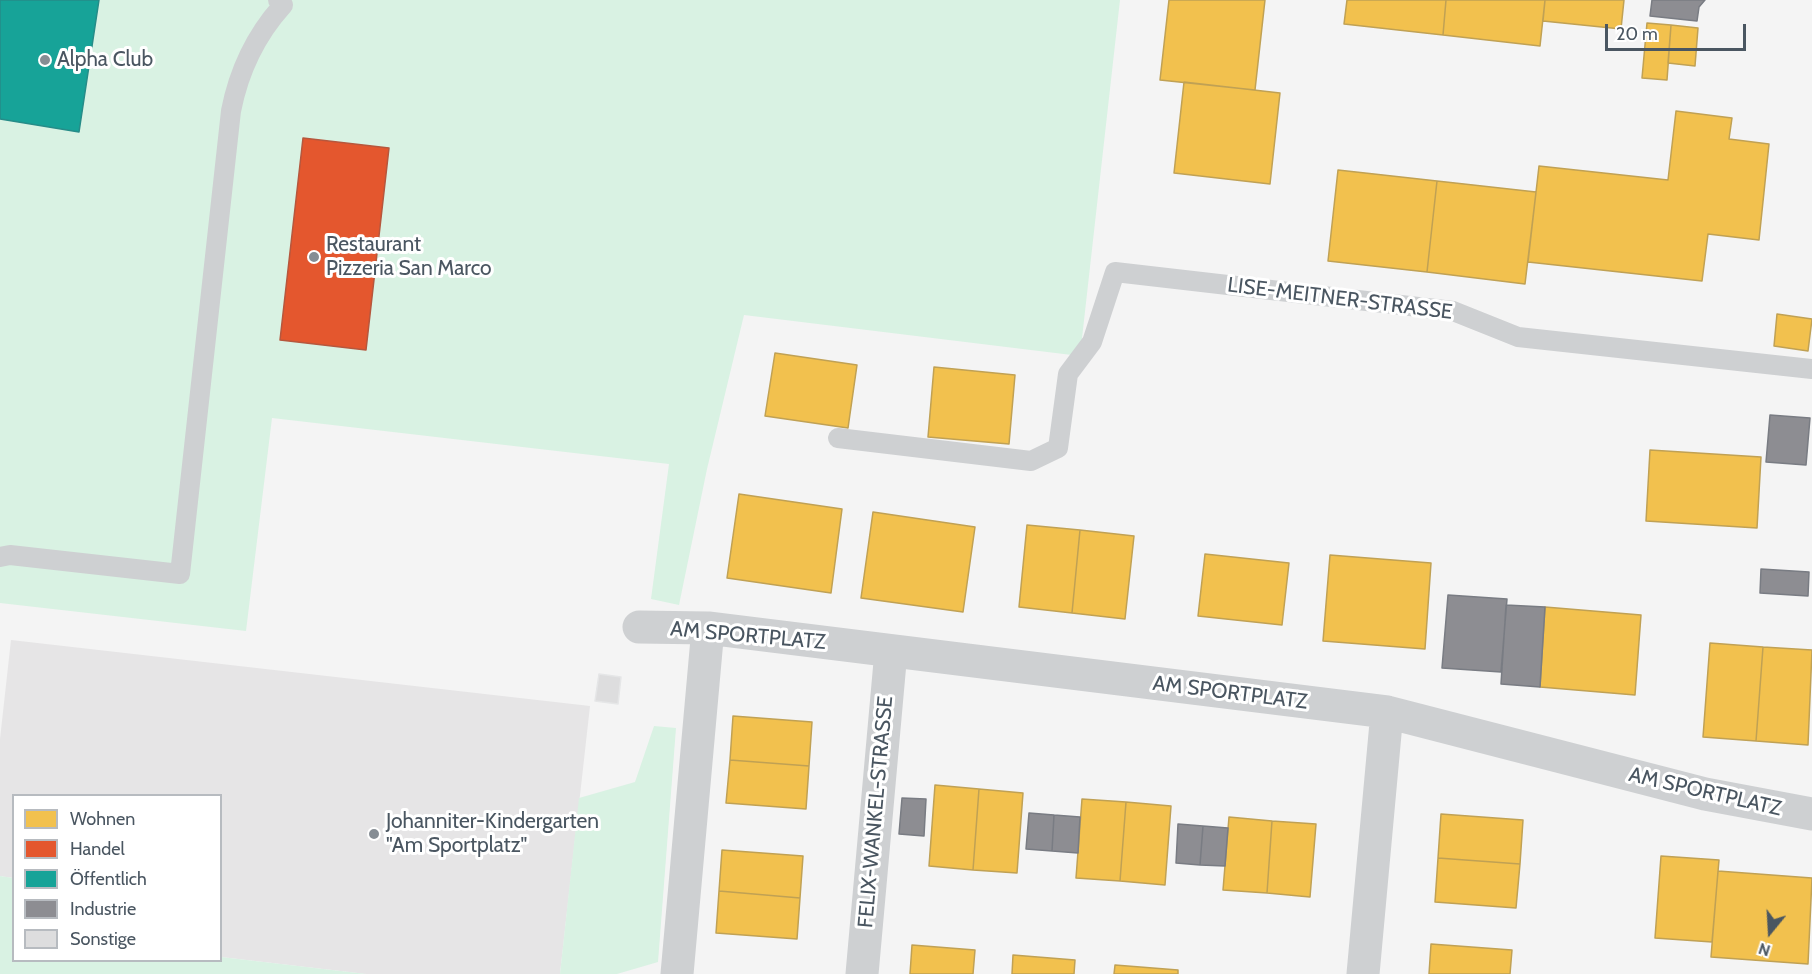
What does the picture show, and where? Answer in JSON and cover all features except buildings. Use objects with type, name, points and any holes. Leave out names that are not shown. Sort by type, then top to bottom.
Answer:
[{"type":"street","name":"AM SPORTPLATZ","points":[[639,627],[708,628],[1387,712],[1705,794],[1812,814]]},
{"type":"street","points":[[676,974],[708,628]]},
{"type":"street","name":"FELIX-WANKEL-STRASSE","points":[[862,974],[891,651]]},
{"type":"street","points":[[1363,974],[1387,712]]},
{"type":"lane","points":[[0,557],[10,555],[180,574],[231,111],[236,82],[248,55],[265,26],[283,6],[278,0]]},
{"type":"lane","name":"LISE-MEITNER-STRASSE","points":[[838,438],[1031,461],[1058,448],[1068,374],[1092,342],[1115,272],[1453,311],[1518,337],[1812,369]]},
{"type":"shaded area","points":[[11,640],[590,706],[560,974],[366,974],[222,957],[222,794],[12,794],[12,878],[0,876],[0,739]]},
{"type":"green space","points":[[0,0],[1120,0],[1080,356],[744,315],[707,469],[679,605],[651,599],[669,464],[272,418],[246,631],[0,603]]},
{"type":"green space","points":[[654,726],[676,728],[658,962],[617,974],[560,974],[579,798],[635,782]]},
{"type":"green space","points":[[0,876],[12,878],[12,962],[222,962],[222,957],[366,974],[0,974]]},
{"type":"place","name":"Alpha Club","points":[[45,60]]},
{"type":"place","name":"Restaurant Pizzeria San Marco","points":[[314,257]]},
{"type":"place","name":"Johanniter-Kindergarten \"Am Sportplatz\"","points":[[374,834]]}]
